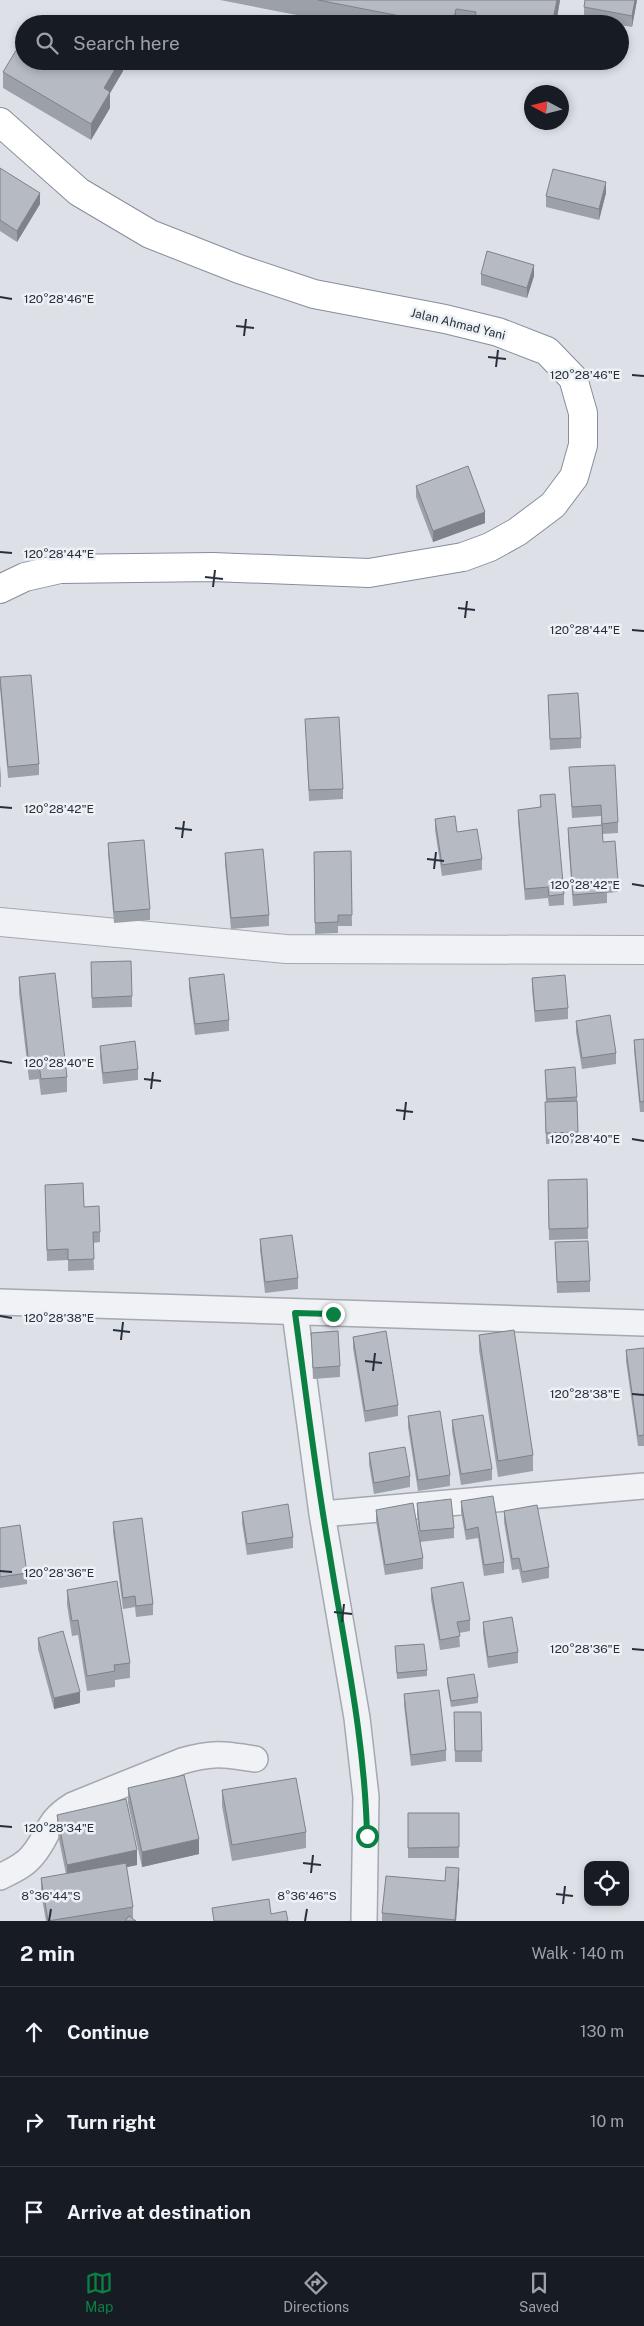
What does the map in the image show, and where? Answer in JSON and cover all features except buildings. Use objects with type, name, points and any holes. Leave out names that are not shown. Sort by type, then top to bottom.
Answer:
[{"type":"highway","name":"Jalan Ahmad Yani","points":[[0,122],[79,192],[150,234],[239,269],[314,294],[445,319],[498,332],[547,351],[574,378],[583,413],[583,445],[574,477],[553,505],[517,532],[490,547],[464,558],[370,572],[213,567],[60,569],[25,577],[0,588]]},
{"type":"street","points":[[0,922],[286,949],[644,950]]},
{"type":"street","points":[[0,1302],[644,1323]]},
{"type":"street","points":[[295,1313],[322,1514],[357,1718],[366,1797],[364,1921]]},
{"type":"street","points":[[322,1514],[644,1486]]},
{"type":"street","points":[[0,1877],[23,1865],[34,1855],[50,1824],[58,1814],[73,1805],[182,1761],[200,1756],[218,1753],[255,1758]]},
{"type":"route","points":[[333,1314],[295,1313],[322,1514],[357,1718],[366,1797],[367,1836]]}]
